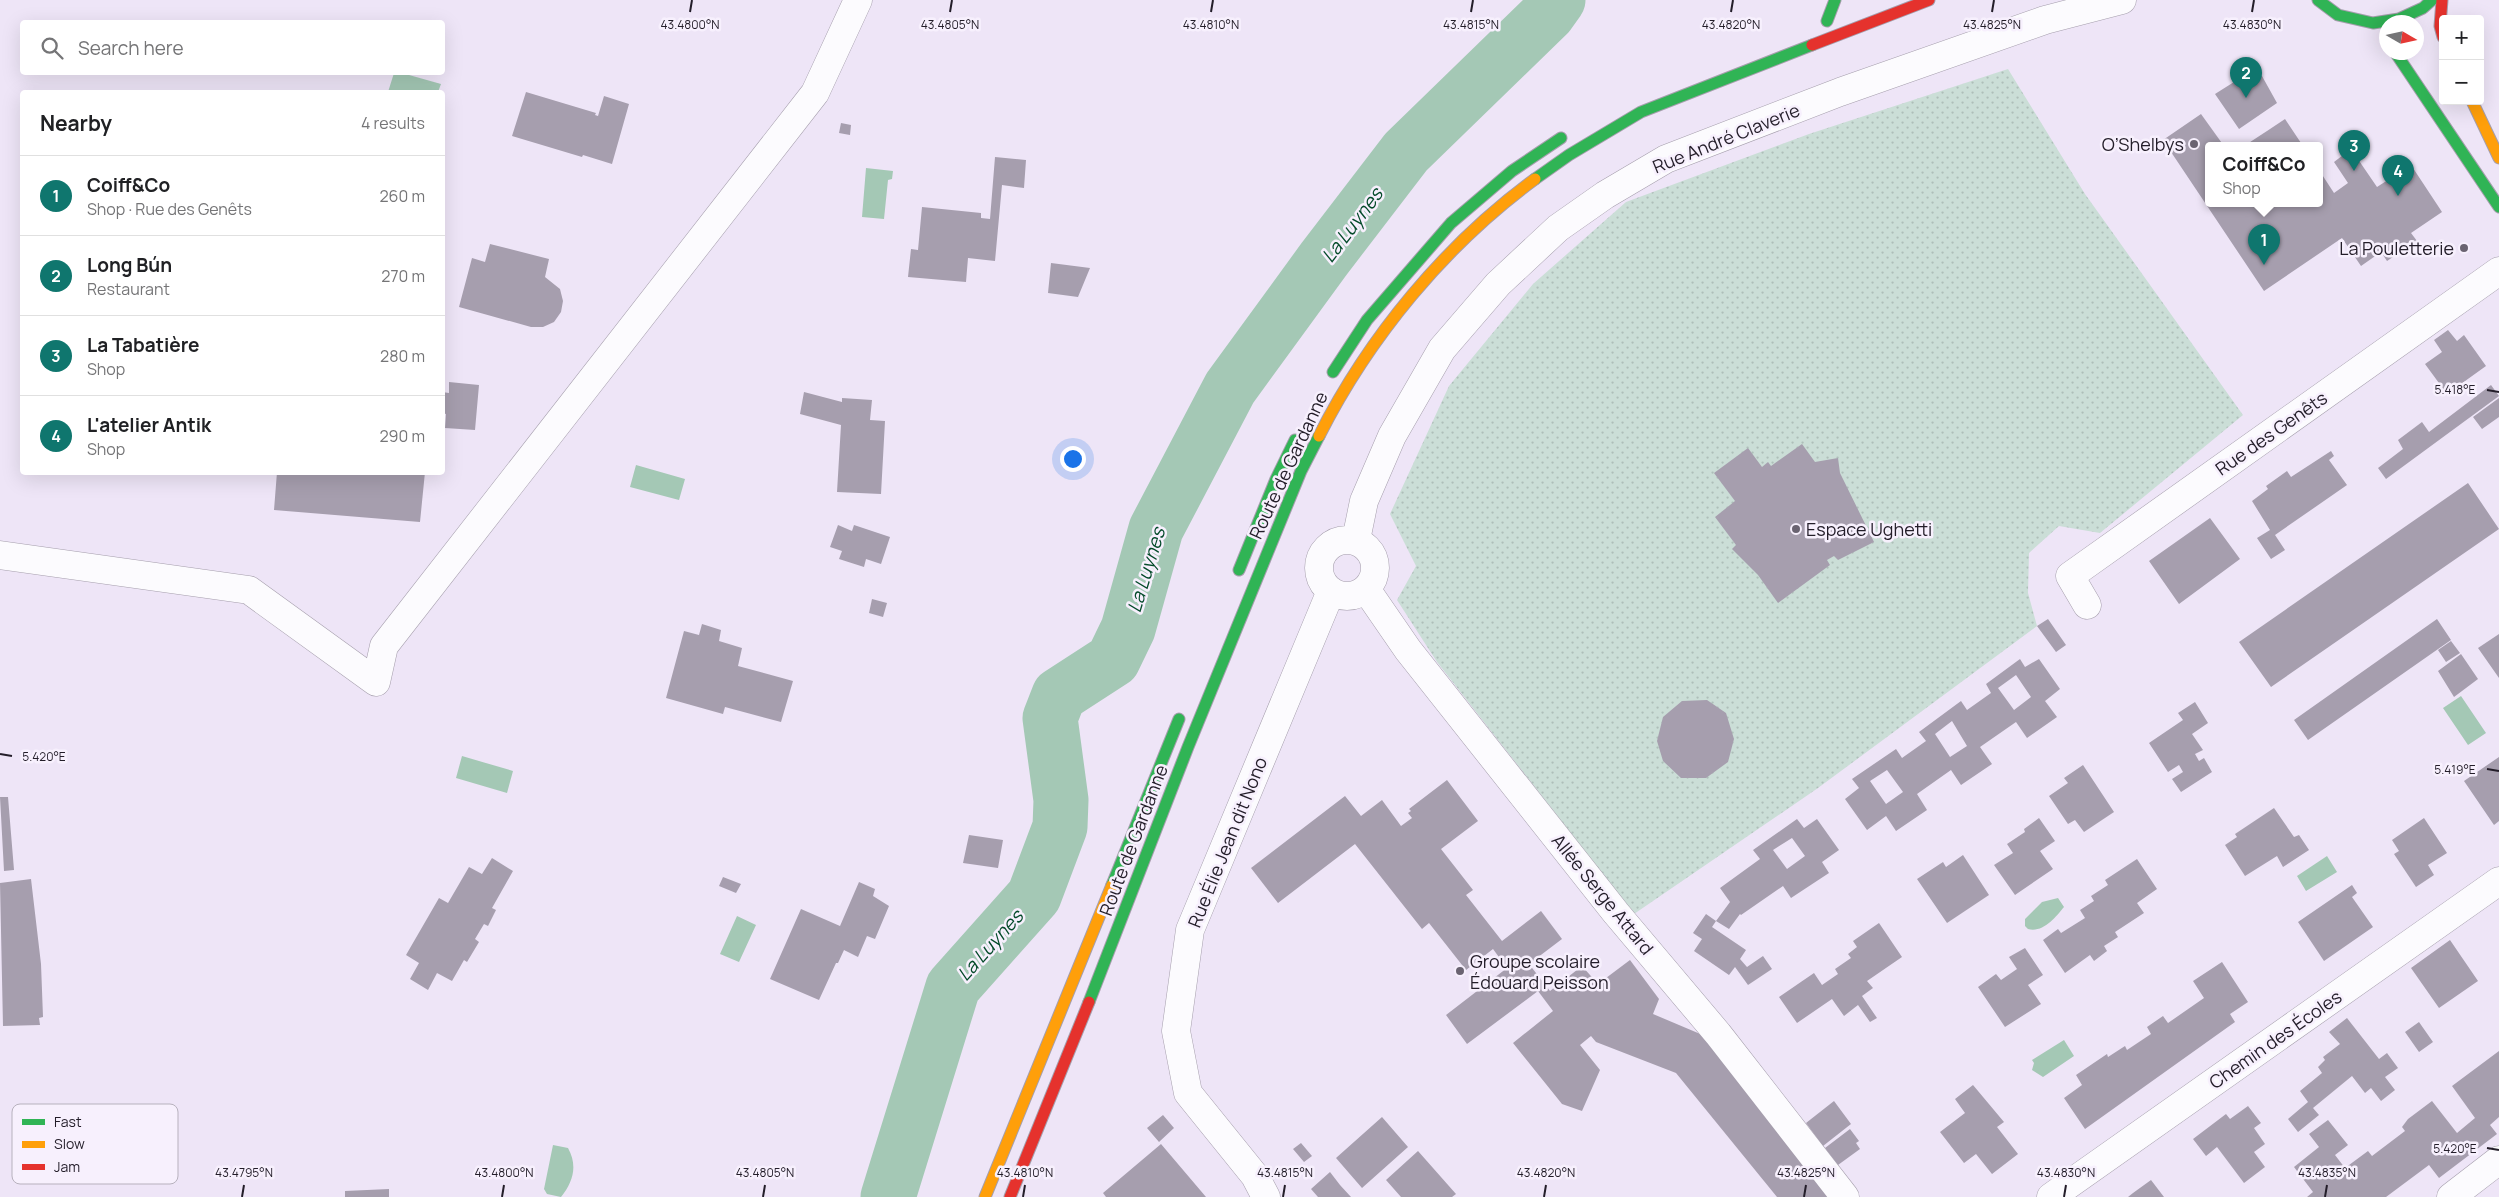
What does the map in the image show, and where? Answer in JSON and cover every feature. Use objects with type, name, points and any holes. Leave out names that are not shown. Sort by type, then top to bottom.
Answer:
[{"type":"main road","points":[[1835,0],[1823,23],[1844,14]]},
{"type":"main road","name":"Route de Gardanne","points":[[1010,1197],[1078,1032],[1188,747],[1300,471],[1340,392],[1395,316],[1467,237],[1508,199],[1569,155],[1642,112],[1929,0]]},
{"type":"main road","points":[[2318,0],[2338,15],[2373,22],[2399,19],[2423,8],[2432,0]]},
{"type":"main road","points":[[2441,15],[2442,0]]},
{"type":"main road","points":[[2373,22],[2379,31]]},
{"type":"main road","points":[[2400,60],[2499,207]]},
{"type":"main road","points":[[2474,105],[2499,158]]},
{"type":"main road","name":"Route de Gardanne","points":[[1324,385],[1368,320],[1451,223],[1512,171],[1571,132]]},
{"type":"main road","name":"Route de Gardanne","points":[[1235,580],[1276,479],[1302,427]]},
{"type":"main road","name":"Route de Gardanne","points":[[985,1197],[1182,710]]},
{"type":"street","points":[[0,555],[249,590],[376,682],[384,646],[815,93],[858,0]]},
{"type":"street","name":"Rue André Claverie","points":[[1356,540],[1364,501],[1392,436],[1442,349],[1498,284],[1558,228],[1606,195],[1666,159],[1840,92],[2044,20],[2122,0]]},
{"type":"street","name":"Rue des Genêts","points":[[2087,605],[2070,576],[2499,271]]},
{"type":"street","points":[[1342,539],[1356,540],[1372,554],[1375,566],[1373,579],[1366,589],[1355,595],[1343,596],[1331,592],[1322,581],[1319,569],[1321,555],[1330,545],[1342,539]]},
{"type":"street","name":"Allée Serge Attard","points":[[1366,589],[1408,650],[1616,913],[1718,1034],[1845,1197]]},
{"type":"street","name":"Rue Élie Jean dit Nono","points":[[1266,1197],[1255,1176],[1188,1093],[1176,1031],[1190,930],[1331,592]]},
{"type":"street","name":"Chemin des Écoles","points":[[2051,1197],[2499,881]]},
{"type":"street","points":[[2451,1197],[2499,1160]]},
{"type":"shaded area","points":[[2008,69],[2085,194],[2243,415],[2100,533],[2059,526],[2029,553],[2028,593],[2037,626],[1818,788],[1634,914],[1437,662],[1397,600],[1416,566],[1390,514],[1449,386],[1533,284],[1626,202],[1809,134]]},
{"type":"shaded area","points":[[393,75],[409,75],[441,84],[439,90],[389,90]]},
{"type":"shaded area","points":[[866,168],[893,171],[892,179],[888,180],[884,219],[862,217]]},
{"type":"shaded area","points":[[636,465],[685,479],[679,500],[630,487]]},
{"type":"shaded area","points":[[2461,696],[2486,733],[2468,745],[2443,708]]},
{"type":"shaded area","points":[[462,756],[513,771],[507,793],[456,778]]},
{"type":"shaded area","points":[[2327,856],[2337,872],[2306,891],[2297,876]]},
{"type":"shaded area","points":[[2058,898],[2064,907],[2048,924],[2033,930],[2025,926],[2025,919],[2042,902]]},
{"type":"shaded area","points":[[737,916],[756,925],[739,962],[720,954]]},
{"type":"shaded area","points":[[2064,1040],[2074,1056],[2043,1077],[2032,1070],[2034,1063],[2032,1060]]},
{"type":"shaded area","points":[[553,1145],[568,1148],[573,1161],[573,1174],[569,1186],[561,1197],[547,1194],[544,1189]]},
{"type":"building","points":[[2262,76],[2277,103],[2239,129],[2215,94],[2234,82]]},
{"type":"building","points":[[526,92],[596,113],[595,115],[598,116],[604,96],[629,104],[612,164],[512,136]]},
{"type":"building","points":[[2201,114],[2221,142],[2205,142],[2205,203],[2163,140]]},
{"type":"building","points":[[2285,119],[2300,142],[2250,142]]},
{"type":"building","points":[[841,123],[851,125],[850,135],[839,133]]},
{"type":"building","points":[[2351,149],[2377,187],[2411,165],[2442,212],[2411,233],[2417,241],[2387,261],[2381,252],[2361,266],[2342,238],[2264,291],[2208,207],[2323,207],[2323,176],[2334,193],[2348,183],[2334,162]]},
{"type":"building","points":[[995,157],[1026,160],[1024,188],[1002,185],[995,261],[968,258],[966,282],[908,277],[911,249],[918,250],[922,207],[981,213],[981,218],[990,219]]},
{"type":"building","points":[[490,244],[549,259],[545,277],[560,289],[563,301],[561,312],[554,322],[543,327],[531,327],[459,307],[472,258],[485,262]]},
{"type":"building","points":[[1051,263],[1090,268],[1078,297],[1048,293]]},
{"type":"building","points":[[2448,330],[2457,341],[2464,335],[2486,366],[2447,394],[2425,364],[2442,352],[2434,340]]},
{"type":"building","points":[[449,382],[479,385],[475,430],[445,428],[445,392],[449,393]]},
{"type":"building","points":[[2491,385],[2499,396],[2386,479],[2378,468],[2403,449],[2398,440],[2422,422],[2429,432]]},
{"type":"building","points":[[804,392],[842,402],[842,398],[872,400],[870,420],[885,421],[881,494],[837,492],[841,425],[800,414]]},
{"type":"building","points":[[2499,398],[2499,417],[2482,429],[2473,417]]},
{"type":"building","name":"Espace Ughetti","points":[[1802,444],[1815,462],[1838,458],[1840,473],[1874,542],[1838,560],[1834,556],[1827,560],[1830,565],[1778,603],[1758,575],[1732,549],[1736,545],[1715,517],[1735,501],[1714,473],[1748,448],[1762,467],[1768,462],[1771,466]]},
{"type":"building","points":[[2331,451],[2334,456],[2329,460],[2347,485],[2275,535],[2285,550],[2271,559],[2257,538],[2270,530],[2252,501],[2268,489],[2266,486],[2287,471],[2291,477]]},
{"type":"building","points":[[277,475],[425,475],[420,522],[274,510]]},
{"type":"building","points":[[2468,483],[2499,529],[2271,687],[2239,642]]},
{"type":"building","points":[[2210,518],[2240,559],[2179,604],[2149,561]]},
{"type":"building","points":[[838,525],[852,531],[854,525],[890,537],[881,564],[866,559],[864,567],[839,559],[842,551],[830,547]]},
{"type":"building","points":[[872,599],[887,603],[883,617],[869,613]]},
{"type":"building","points":[[2048,619],[2066,645],[2056,652],[2037,626]]},
{"type":"building","points":[[2437,619],[2451,640],[2308,740],[2294,720]]},
{"type":"building","points":[[702,624],[721,630],[719,641],[742,648],[738,666],[793,681],[781,722],[725,707],[723,714],[666,698],[684,631],[699,635]]},
{"type":"building","points":[[2499,634],[2499,678],[2478,648]]},
{"type":"building","points":[[2451,641],[2460,653],[2446,662],[2438,650]]},
{"type":"building","points":[[2461,654],[2478,679],[2454,697],[2438,671]]},
{"type":"building","points":[[2020,659],[2025,667],[2039,659],[2060,689],[2045,701],[2057,717],[2027,738],[2016,722],[1980,747],[1992,764],[1961,785],[1951,770],[1917,794],[1927,810],[1896,831],[1886,816],[1867,830],[1845,799],[1859,788],[1852,779],[1896,749],[1902,758],[1926,741],[1919,732],[1961,701],[1967,710],[1991,693],[1986,684]],"holes":[[[2016,675],[2031,697],[2014,710],[1998,688]],[[1952,721],[1967,746],[1950,757],[1935,734]],[[1887,770],[1903,792],[1886,804],[1870,781]]]},
{"type":"building","points":[[1707,700],[1726,713],[1734,739],[1728,762],[1706,778],[1681,778],[1663,761],[1657,741],[1663,717],[1682,701]]},
{"type":"building","points":[[2195,702],[2208,723],[2192,734],[2203,750],[2195,754],[2199,761],[2204,758],[2212,772],[2181,792],[2172,779],[2183,772],[2179,765],[2168,772],[2149,743],[2183,720],[2178,713]]},
{"type":"building","points":[[2499,757],[2499,821],[2494,825],[2464,781]]},
{"type":"building","points":[[2083,765],[2114,812],[2084,832],[2075,820],[2068,824],[2049,796],[2068,783],[2064,778]]},
{"type":"building","points":[[1447,780],[1478,821],[1441,849],[1473,890],[1466,895],[1502,941],[1541,911],[1562,939],[1529,964],[1550,991],[1582,966],[1598,984],[1630,960],[1659,999],[1653,1014],[1705,1036],[1831,1197],[1777,1197],[1676,1073],[1596,1042],[1591,1036],[1580,1045],[1600,1070],[1582,1111],[1562,1104],[1513,1043],[1553,1011],[1538,991],[1467,1044],[1446,1015],[1507,968],[1493,949],[1466,970],[1429,923],[1422,929],[1355,844],[1278,903],[1251,868],[1345,796],[1361,816],[1382,800],[1401,826],[1412,818],[1408,813],[1411,811],[1409,809]]},
{"type":"building","points":[[0,797],[8,797],[14,870],[4,871]]},
{"type":"building","points":[[2274,808],[2294,837],[2299,835],[2309,850],[2283,867],[2277,856],[2245,876],[2225,845],[2237,837],[2235,834]]},
{"type":"building","points":[[2039,818],[2055,841],[2040,851],[2053,869],[2015,895],[1994,865],[2013,853],[2007,844],[2025,832],[2024,829]]},
{"type":"building","points":[[2424,818],[2447,853],[2428,865],[2434,875],[2416,887],[2394,854],[2399,851],[2392,840]]},
{"type":"building","points":[[1797,819],[1804,828],[1817,819],[1839,850],[1822,862],[1829,873],[1791,898],[1783,886],[1740,914],[1729,929],[1716,921],[1730,902],[1720,888],[1760,859],[1753,850]],"holes":[[[1792,838],[1805,856],[1787,869],[1773,850]]]},
{"type":"building","points":[[969,835],[1003,840],[998,868],[963,863]]},
{"type":"building","points":[[1963,855],[1989,895],[1947,923],[1917,879],[1943,862],[1946,867]]},
{"type":"building","points":[[492,858],[513,871],[492,908],[496,910],[488,926],[484,924],[475,939],[479,942],[467,962],[464,960],[452,981],[437,973],[428,990],[410,979],[419,963],[406,955],[439,898],[448,903],[469,867],[482,874]]},
{"type":"building","points":[[2137,859],[2157,889],[2137,903],[2144,913],[2115,932],[2118,937],[2104,946],[2107,951],[2094,961],[2090,955],[2065,973],[2043,940],[2058,929],[2061,933],[2085,918],[2080,910],[2094,901],[2091,896],[2108,885],[2105,880]]},
{"type":"building","points":[[723,877],[741,884],[736,893],[719,886]]},
{"type":"building","points":[[31,879],[41,964],[43,1017],[39,1018],[40,1025],[3,1026],[0,883]]},
{"type":"building","points":[[859,882],[875,889],[873,896],[889,906],[875,939],[867,936],[858,957],[844,950],[819,1000],[770,979],[801,909],[840,926]]},
{"type":"building","points":[[2352,885],[2357,893],[2352,897],[2373,927],[2324,961],[2298,922]]},
{"type":"building","points":[[1706,914],[1716,921],[1712,927],[1746,950],[1740,959],[1747,967],[1763,956],[1772,969],[1748,985],[1735,967],[1729,975],[1694,951],[1702,939],[1693,933]]},
{"type":"building","points":[[1879,923],[1902,957],[1867,981],[1873,988],[1862,996],[1877,1018],[1870,1022],[1858,1005],[1844,1016],[1832,999],[1797,1023],[1779,997],[1814,973],[1822,985],[1838,974],[1835,969],[1851,958],[1848,954],[1857,947],[1853,941]]},
{"type":"building","points":[[2450,940],[2478,981],[2439,1008],[2411,968]]},
{"type":"building","points":[[2025,948],[2043,975],[2028,985],[2041,1004],[2005,1027],[1978,987],[1996,974],[2001,980],[2017,969],[2009,957]]},
{"type":"building","points":[[2222,962],[2248,1002],[2230,1014],[2235,1022],[2085,1129],[2064,1098],[2082,1085],[2076,1075],[2107,1054],[2108,1057],[2125,1046],[2127,1050],[2151,1034],[2147,1027],[2163,1016],[2168,1023],[2204,998],[2193,981]]},
{"type":"building","points":[[2347,1018],[2379,1059],[2387,1053],[2398,1068],[2385,1077],[2395,1090],[2381,1101],[2371,1088],[2365,1093],[2352,1076],[2313,1108],[2319,1115],[2298,1132],[2288,1119],[2308,1102],[2300,1091],[2322,1073],[2318,1067],[2325,1060],[2323,1057],[2340,1044],[2329,1032]]},
{"type":"building","points":[[2419,1022],[2433,1042],[2419,1052],[2405,1032]]},
{"type":"building","points":[[2499,1051],[2499,1117],[2490,1125],[2497,1134],[2439,1178],[2429,1165],[2386,1197],[2307,1197],[2313,1192],[2294,1167],[2319,1147],[2309,1134],[2328,1120],[2348,1145],[2335,1155],[2345,1168],[2368,1151],[2372,1156],[2405,1131],[2402,1127],[2408,1119],[2432,1101],[2457,1133],[2475,1118],[2452,1086]]},
{"type":"building","points":[[1973,1085],[2004,1122],[1997,1127],[2018,1154],[1992,1174],[1976,1154],[1964,1163],[1940,1132],[1965,1113],[1955,1099]]},
{"type":"building","points":[[1834,1101],[1851,1124],[1823,1146],[1806,1123]]},
{"type":"building","points":[[2248,1106],[2261,1123],[2254,1128],[2265,1144],[2254,1152],[2265,1167],[2244,1183],[2217,1147],[2206,1156],[2193,1139],[2226,1114],[2230,1119]]},
{"type":"building","points":[[1163,1115],[1174,1128],[1159,1142],[1147,1128]]},
{"type":"building","points":[[1382,1117],[1408,1147],[1362,1188],[1336,1158]]},
{"type":"building","points":[[1850,1129],[1859,1141],[1856,1143],[1860,1149],[1838,1165],[1825,1148]]},
{"type":"building","points":[[1301,1143],[1312,1156],[1304,1162],[1293,1149]]},
{"type":"building","points":[[1161,1144],[1206,1197],[1106,1197],[1103,1193]]},
{"type":"building","points":[[1418,1151],[1456,1194],[1452,1197],[1401,1197],[1386,1180]]},
{"type":"building","points":[[1330,1172],[1351,1197],[1318,1197],[1311,1189]]},
{"type":"building","points":[[2151,1180],[2164,1197],[2128,1197],[2133,1193]]},
{"type":"building","points":[[389,1189],[389,1197],[345,1197],[345,1191]]},
{"type":"waterway","name":"La Luynes","points":[[888,1197],[953,987],[1034,896],[1060,827],[1061,800],[1050,718],[1059,695],[1113,660],[1128,629],[1156,529],[1230,388],[1324,259],[1406,152],[1548,14],[1558,0]]},
{"type":"traffic: fast","points":[[1827,21],[1835,0]]},
{"type":"traffic: fast","points":[[2318,0],[2338,15],[2373,23],[2399,19],[2423,8],[2432,0]]},
{"type":"traffic: fast","points":[[1535,179],[1569,155],[1641,112],[1812,45]]},
{"type":"traffic: fast","points":[[2400,60],[2499,207]]},
{"type":"traffic: fast","points":[[1333,372],[1367,320],[1451,223],[1512,171],[1561,138]]},
{"type":"traffic: fast","points":[[1089,1002],[1188,747],[1301,471],[1319,436]]},
{"type":"traffic: fast","points":[[1239,570],[1276,479],[1295,440]]},
{"type":"traffic: fast","points":[[1112,885],[1179,719]]},
{"type":"traffic: slow","points":[[2474,105],[2499,158]]},
{"type":"traffic: slow","points":[[1319,436],[1361,363],[1412,295],[1470,233],[1535,179]]},
{"type":"traffic: slow","points":[[985,1197],[1112,885]]},
{"type":"traffic: jam","points":[[1812,45],[1929,0]]},
{"type":"traffic: jam","points":[[2441,15],[2442,0]]},
{"type":"traffic: jam","points":[[1010,1197],[1089,1002]]},
{"type":"place","name":"Long Bún","points":[[2246,98]]},
{"type":"place","name":"O’Shelbys","points":[[2194,144]]},
{"type":"place","name":"La Tabatière","points":[[2354,171]]},
{"type":"place","name":"L'atelier Antik","points":[[2398,196]]},
{"type":"place","name":"La Pouletterie","points":[[2464,248]]},
{"type":"place","name":"Coiff&Co","points":[[2264,265]]},
{"type":"place","name":"Espace Ughetti","points":[[1796,529]]},
{"type":"place","name":"Groupe scolaire Édouard Peisson","points":[[1460,971]]}]
